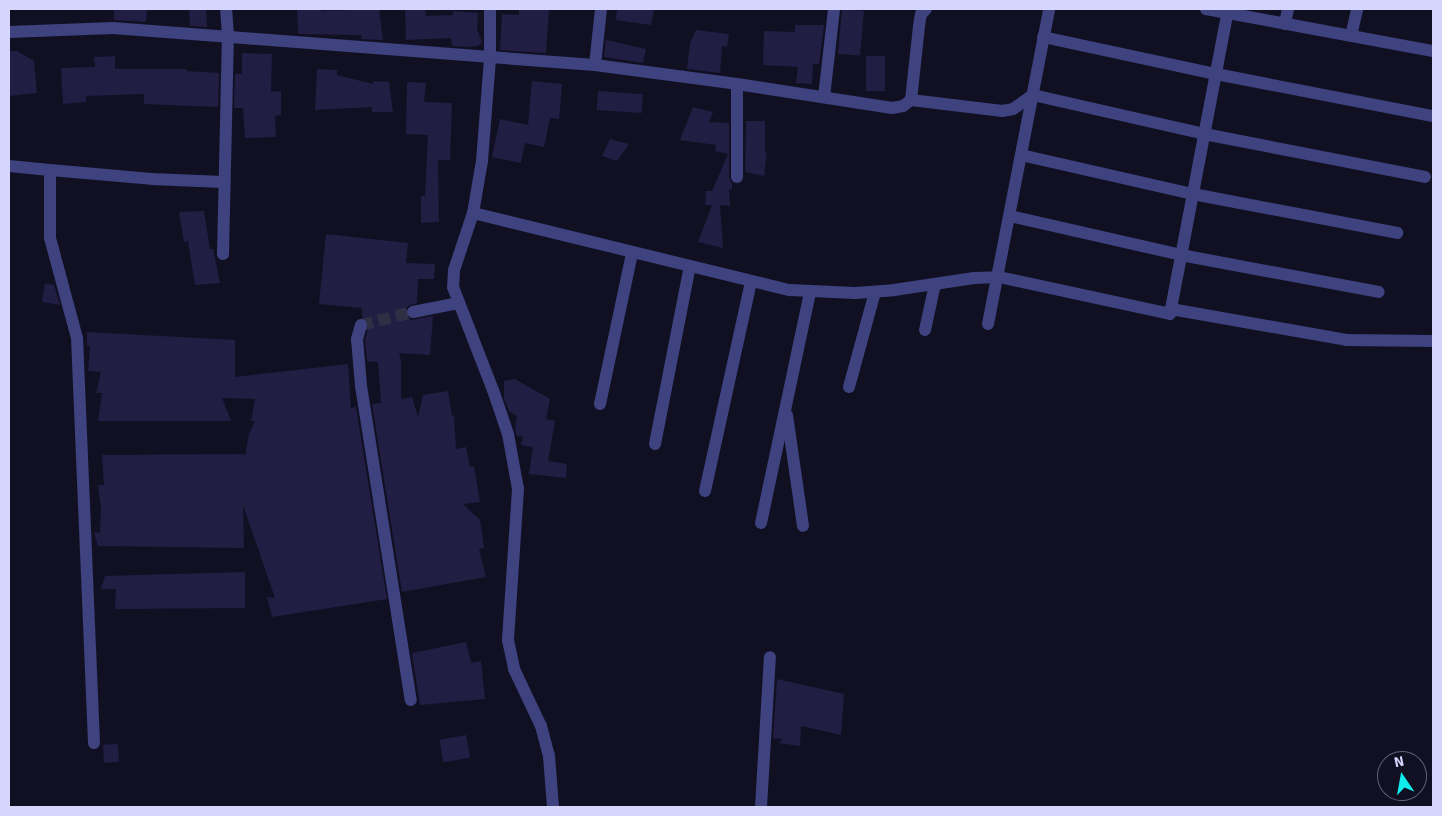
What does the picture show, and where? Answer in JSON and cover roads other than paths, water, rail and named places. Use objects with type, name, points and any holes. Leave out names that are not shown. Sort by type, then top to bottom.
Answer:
[{"type":"street","points":[[222,254],[228,36],[226,9]]},
{"type":"street","points":[[490,9],[490,59],[482,161],[472,214],[454,270],[453,287],[505,426],[518,489],[508,640],[514,669],[541,726],[549,756],[553,807]]},
{"type":"street","points":[[595,66],[601,9]]},
{"type":"street","points":[[824,97],[834,9]]},
{"type":"street","points":[[911,100],[921,14],[926,9]]},
{"type":"street","points":[[988,324],[999,277],[1048,9]]},
{"type":"street","points":[[1206,9],[1228,11],[1285,24],[1433,51]]},
{"type":"street","points":[[1285,24],[1288,9]]},
{"type":"street","points":[[1351,36],[1357,9]]},
{"type":"street","points":[[472,214],[751,281],[810,292],[875,292],[974,278],[999,277],[1170,314],[1228,11]]},
{"type":"street","points":[[9,32],[113,28],[595,66],[737,84],[892,108],[903,106],[911,100],[1002,111],[1013,109],[1033,95],[1204,134],[1425,177]]},
{"type":"street","points":[[1043,37],[1216,74],[1433,116]]},
{"type":"street","points":[[737,84],[737,177]]},
{"type":"street","points":[[1021,155],[1193,194],[1397,233]]},
{"type":"street","points":[[9,166],[152,180],[223,182]]},
{"type":"street","points":[[50,170],[48,229],[77,338],[94,743]]},
{"type":"street","points":[[1010,216],[1181,255],[1380,292]]},
{"type":"street","points":[[600,404],[632,252]]},
{"type":"street","points":[[655,444],[690,266]]},
{"type":"street","points":[[705,491],[751,281]]},
{"type":"street","points":[[925,330],[935,284]]},
{"type":"street","points":[[761,523],[810,292]]},
{"type":"street","points":[[850,387],[875,292]]},
{"type":"street","points":[[413,312],[459,303]]},
{"type":"street","points":[[1171,309],[1346,340],[1433,341]]},
{"type":"street","points":[[361,325],[357,339],[361,386],[411,700]]},
{"type":"street","points":[[786,405],[804,526]]},
{"type":"street","points":[[761,807],[770,657]]},
{"type":"tunnel","points":[[361,325],[413,312]]}]
